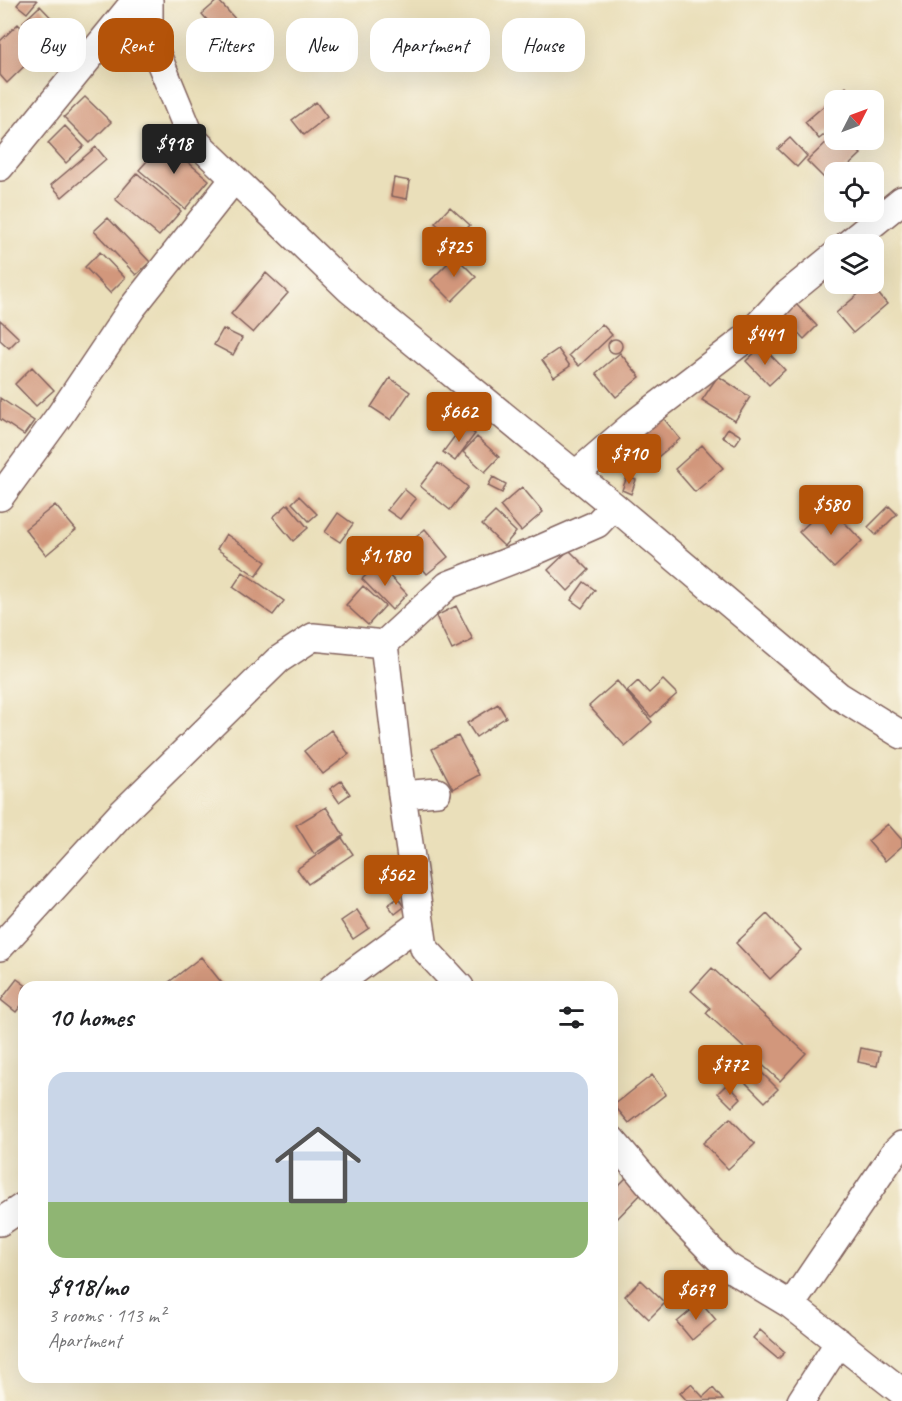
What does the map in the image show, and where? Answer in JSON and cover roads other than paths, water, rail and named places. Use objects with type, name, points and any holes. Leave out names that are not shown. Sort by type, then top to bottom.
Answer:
[{"type":"street","points":[[0,167],[136,0]]},
{"type":"street","points":[[148,0],[149,35],[191,137],[234,179],[350,290],[576,474],[839,696],[902,735]]},
{"type":"street","points":[[0,497],[60,415],[132,308],[234,179]]},
{"type":"street","points":[[860,234],[902,200]]},
{"type":"street","points":[[576,474],[635,423],[745,339],[785,297],[824,264]]},
{"type":"street","points":[[0,947],[120,815],[278,660],[313,637],[384,644],[448,585],[597,524],[614,506]]},
{"type":"street","points":[[384,644],[402,795],[424,948],[454,981]]},
{"type":"street","points":[[402,795],[437,792]]},
{"type":"street","points":[[341,981],[420,923]]},
{"type":"street","points":[[791,1305],[902,1144]]},
{"type":"street","points":[[618,1147],[671,1209],[725,1265],[791,1305],[902,1392]]},
{"type":"street","points":[[0,1222],[18,1210]]},
{"type":"street","points":[[801,1401],[838,1342]]}]
